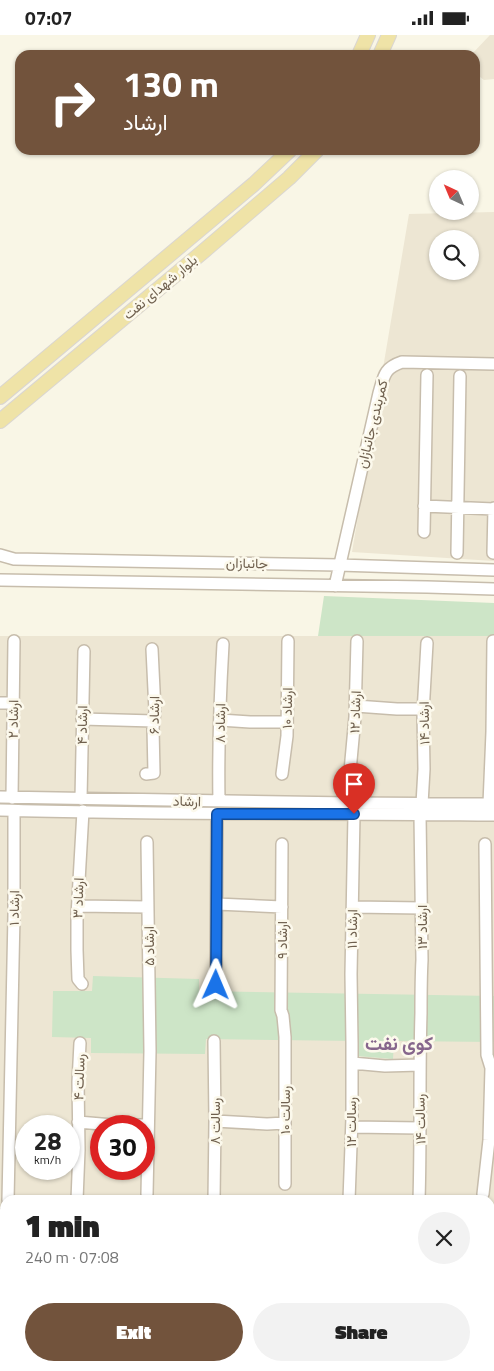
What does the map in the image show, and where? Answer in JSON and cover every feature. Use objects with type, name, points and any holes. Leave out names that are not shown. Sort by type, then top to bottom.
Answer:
[{"type":"main road","points":[[361,50],[368,35]]},
{"type":"main road","points":[[382,50],[389,35]]},
{"type":"main road","name":"بلوار شهدای نفت","points":[[0,397],[254,184],[285,155]]},
{"type":"main road","name":"بلوار شهدای نفت","points":[[0,421],[212,245],[289,178],[312,155]]},
{"type":"street","name":"کمربندی جانبازان","points":[[335,586],[385,373],[394,365],[402,362],[494,364]]},
{"type":"street","points":[[424,532],[427,375]]},
{"type":"street","points":[[457,553],[460,376]]},
{"type":"street","points":[[424,506],[494,508],[493,553]]},
{"type":"street","name":"جانبازان","points":[[0,555],[14,559],[494,570]]},
{"type":"street","name":"جانبازان","points":[[0,580],[494,589]]},
{"type":"street","name":"ارشاد ۲","points":[[12,798],[14,641]]},
{"type":"street","name":"ارشاد ۱۰","points":[[282,774],[287,722],[288,641]]},
{"type":"street","name":"ارشاد ۱۲","points":[[350,782],[356,706],[357,641]]},
{"type":"street","points":[[491,804],[493,641]]},
{"type":"street","name":"ارشاد ۱۴","points":[[421,809],[424,769],[423,709],[427,643]]},
{"type":"street","name":"ارشاد ۸","points":[[219,801],[220,689],[223,644]]},
{"type":"street","name":"ارشاد ۶","points":[[146,774],[154,773],[152,649]]},
{"type":"street","name":"ارشاد ۴","points":[[81,799],[84,651]]},
{"type":"street","points":[[0,703],[13,703]]},
{"type":"street","points":[[356,706],[423,709]]},
{"type":"street","points":[[82,719],[154,721]]},
{"type":"street","points":[[220,720],[287,722]]},
{"type":"street","name":"ارشاد","points":[[0,797],[219,801],[253,808],[354,814],[388,809]]},
{"type":"street","points":[[114,799],[114,812]]},
{"type":"street","name":"ارشاد","points":[[0,810],[217,814],[253,808],[421,809],[491,804]]},
{"type":"street","name":"ارشاد","points":[[421,809],[494,815]]},
{"type":"street","name":"ارشاد ۱۳","points":[[420,1038],[422,960],[421,809]]},
{"type":"street","name":"ارشاد ۱","points":[[8,1195],[14,811]]},
{"type":"street","name":"ارشاد ۳","points":[[82,984],[78,979],[77,950],[83,811]]},
{"type":"street","points":[[216,985],[217,814]]},
{"type":"street","name":"ارشاد ۱۱","points":[[352,1043],[352,866],[354,814]]},
{"type":"street","name":"ارشاد ۵","points":[[147,842],[150,1051],[148,1115]]},
{"type":"street","name":"ارشاد ۹","points":[[282,844],[282,1010],[284,1037]]},
{"type":"street","points":[[483,1194],[491,1127],[491,1068],[487,1055],[490,910],[486,844]]},
{"type":"street","points":[[217,905],[282,907]]},
{"type":"street","points":[[78,906],[148,907]]},
{"type":"street","points":[[352,907],[422,908]]},
{"type":"street","name":"رسالت ۱۰","points":[[284,1037],[285,1184]]},
{"type":"street","name":"رسالت ۱۴","points":[[419,1195],[420,1038]]},
{"type":"street","name":"رسالت ۸","points":[[214,1041],[214,1195]]},
{"type":"street","name":"رسالت ۴","points":[[78,1115],[80,1043]]},
{"type":"street","name":"رسالت ۱۲","points":[[349,1195],[352,1127],[352,1043]]},
{"type":"street","points":[[352,1063],[393,1066],[420,1065]]},
{"type":"street","points":[[215,1121],[267,1124],[285,1123]]},
{"type":"street","points":[[352,1127],[420,1128]]},
{"type":"street","name":"رسالت ۴","points":[[77,1180],[77,1195]]},
{"type":"street","name":"ارشاد ۵","points":[[147,1180],[147,1194]]},
{"type":"shaded area","points":[[490,35],[494,35],[494,79],[484,80],[480,77],[480,50],[476,50]]},
{"type":"shaded area","points":[[479,212],[494,212],[494,561],[352,552],[409,214],[429,214],[429,220],[479,220]]},
{"type":"shaded area","points":[[0,636],[494,636],[494,1195],[0,1195]]},
{"type":"green space","points":[[324,596],[494,603],[494,636],[318,636]]},
{"type":"green space","points":[[93,976],[199,979],[199,991],[494,996],[494,1042],[394,1041],[393,1059],[357,1056],[358,1041],[206,1039],[205,1054],[91,1053],[91,1038],[52,1037],[53,991],[92,991]]},
{"type":"district","name":"کوی نفت","points":[[399,1043]]},
{"type":"route","points":[[216,985],[217,814],[354,814]]}]
